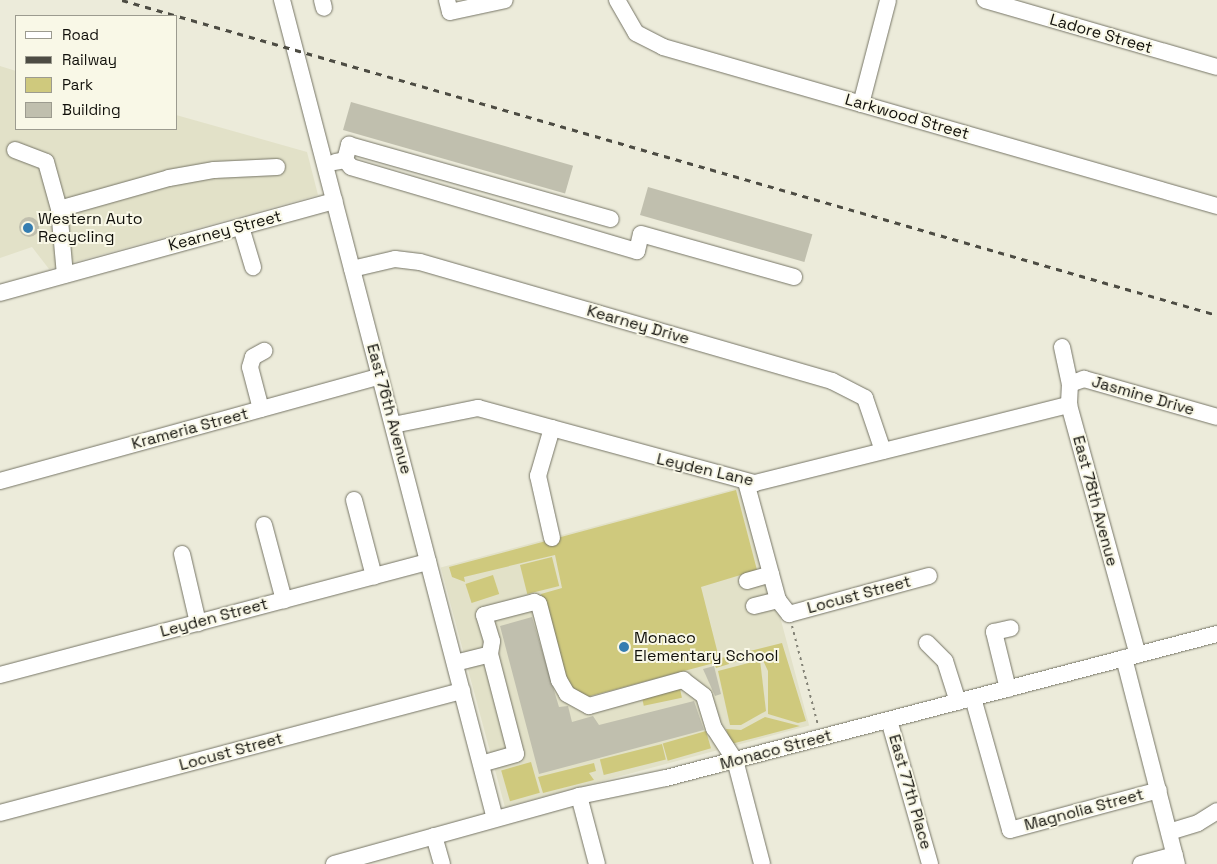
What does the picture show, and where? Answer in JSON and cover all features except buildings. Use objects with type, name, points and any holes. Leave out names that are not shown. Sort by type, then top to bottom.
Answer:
[{"type":"street","name":"East 76th Avenue","points":[[282,0],[495,819]]},
{"type":"street","points":[[447,0],[450,12],[506,0]]},
{"type":"street","name":"Larkwood Street","points":[[617,0],[632,27],[648,42],[1217,206]]},
{"type":"street","points":[[861,104],[888,0]]},
{"type":"street","name":"Ladore Street","points":[[985,0],[1217,67]]},
{"type":"street","points":[[345,160],[348,146],[611,219]]},
{"type":"street","points":[[15,150],[46,162],[59,209],[65,275]]},
{"type":"street","points":[[325,164],[345,160]]},
{"type":"street","points":[[345,160],[351,167],[637,251],[641,234],[794,277]]},
{"type":"street","points":[[59,209],[178,176],[277,167]]},
{"type":"street","name":"Kearney Street","points":[[0,293],[335,201]]},
{"type":"street","points":[[241,227],[253,267]]},
{"type":"street","name":"Kearney Drive","points":[[352,269],[395,259],[420,262],[855,389],[868,402],[883,451]]},
{"type":"street","name":"East 78th Avenue","points":[[1062,347],[1070,384],[1069,405],[1131,657],[1176,860]]},
{"type":"street","points":[[261,409],[250,367],[253,357],[264,351]]},
{"type":"street","name":"Krameria Street","points":[[0,481],[380,376]]},
{"type":"street","name":"Jasmine Drive","points":[[1070,384],[1084,379],[1217,418]]},
{"type":"street","name":"Leyden Lane","points":[[393,425],[478,408],[746,482],[785,478],[883,451],[1069,405]]},
{"type":"street","points":[[552,428],[538,476],[552,538]]},
{"type":"street","points":[[746,482],[778,600],[789,614]]},
{"type":"street","points":[[354,500],[374,576]]},
{"type":"street","points":[[264,524],[284,600]]},
{"type":"street","points":[[182,554],[198,622]]},
{"type":"street","name":"Leyden Street","points":[[0,675],[428,562]]},
{"type":"street","points":[[747,581],[771,574]]},
{"type":"street","name":"Locust Street","points":[[789,614],[929,576]]},
{"type":"street","points":[[754,606],[778,600]]},
{"type":"street","points":[[481,764],[516,754],[490,654],[492,641],[484,615],[539,604],[558,680],[567,694],[589,706],[683,680],[704,696],[714,728],[735,760],[762,864]]},
{"type":"street","points":[[1008,689],[994,632],[1011,628]]},
{"type":"street","name":"Monaco Street","points":[[334,864],[579,796],[735,760],[1217,634]]},
{"type":"street","points":[[928,643],[945,661],[966,700]]},
{"type":"street","points":[[455,663],[490,654]]},
{"type":"street","name":"Locust Street","points":[[0,813],[462,691]]},
{"type":"street","name":"Magnolia Street","points":[[966,700],[1010,830],[1159,790]]},
{"type":"street","name":"East 77th Place","points":[[889,720],[930,864]]},
{"type":"street","points":[[579,796],[597,864]]},
{"type":"street","points":[[1169,832],[1198,824],[1217,811]]},
{"type":"street","points":[[434,836],[442,864]]},
{"type":"street","points":[[1141,864],[1176,860]]},
{"type":"path","points":[[789,614],[821,738]]},
{"type":"shaded area","points":[[0,66],[15,71],[15,130],[178,130],[178,116],[307,152],[318,195],[49,269],[32,247],[0,258]]},
{"type":"shaded area","name":"Monaco Elementary School","points":[[745,486],[809,726],[505,807],[441,568]]},
{"type":"green space","points":[[736,490],[757,570],[701,587],[719,658],[727,657],[729,664],[716,668],[714,663],[583,698],[570,692],[559,674],[541,594],[562,588],[555,555],[464,577],[465,582],[452,577],[449,567]]},
{"type":"green space","points":[[552,557],[559,586],[527,594],[520,565]]},
{"type":"green space","points":[[493,575],[499,594],[472,603],[465,584]]},
{"type":"green space","points":[[782,643],[806,721],[798,723],[768,714],[768,671],[761,656],[731,663],[730,656]]},
{"type":"green space","points":[[760,660],[766,711],[741,725],[730,725],[718,671]]},
{"type":"green space","points":[[679,684],[682,698],[644,706],[641,692]]},
{"type":"green space","points":[[765,717],[800,726],[731,744],[726,729],[741,730]]},
{"type":"green space","points":[[706,731],[711,748],[668,761],[663,743]]},
{"type":"green space","points":[[662,744],[666,760],[604,775],[600,759]]},
{"type":"green space","points":[[531,762],[540,793],[510,801],[501,771]]},
{"type":"green space","points":[[594,763],[596,771],[589,773],[594,780],[543,793],[538,777]]},
{"type":"railway","points":[[122,0],[174,15]]},
{"type":"railway","points":[[178,16],[1217,315]]},
{"type":"place","name":"Western Auto Recycling","points":[[28,228]]},
{"type":"place","name":"Monaco Elementary School","points":[[624,647]]}]
